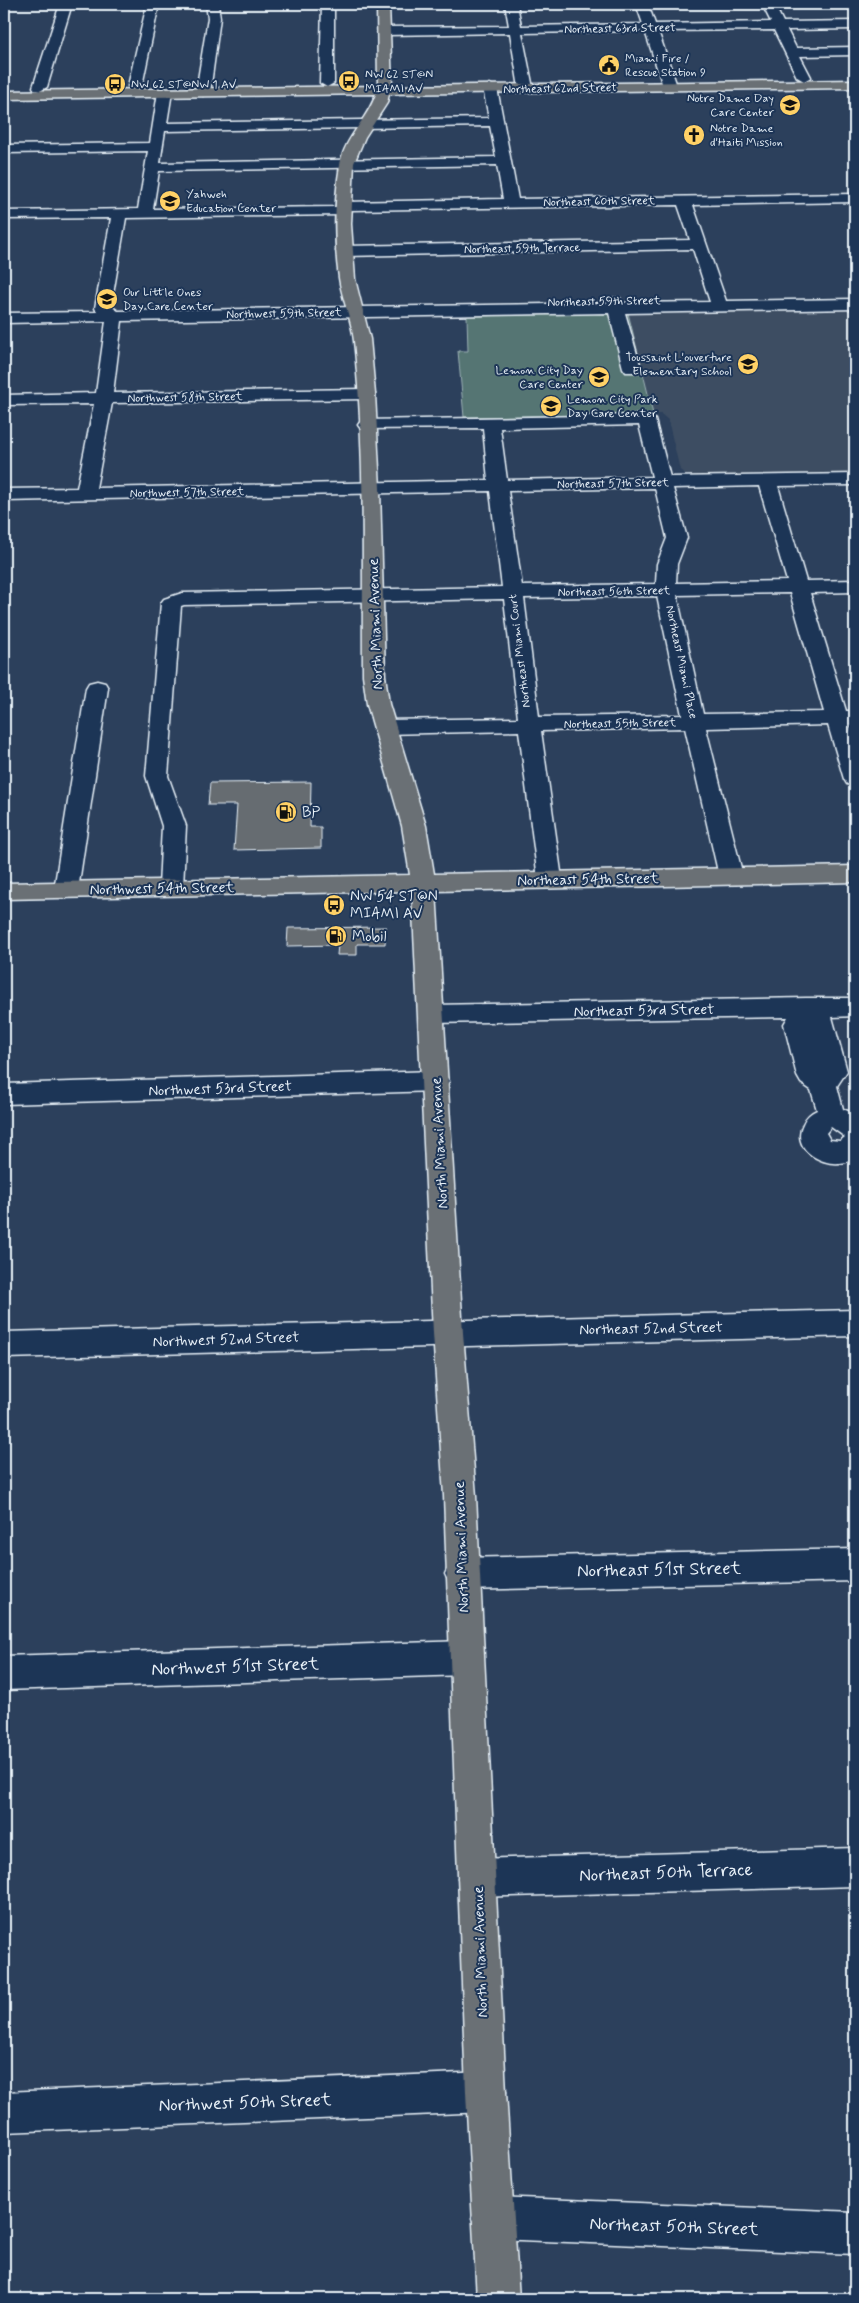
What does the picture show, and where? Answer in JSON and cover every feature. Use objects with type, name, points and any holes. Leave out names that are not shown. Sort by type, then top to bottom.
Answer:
[{"type":"main road","name":"North Miami Avenue","points":[[383,4],[385,86],[380,103],[358,137],[347,163],[343,208],[344,251],[354,308],[362,338],[366,394],[374,675],[378,704],[414,826],[423,882],[436,1082],[448,1333],[460,1496],[486,2092],[498,2299]]},
{"type":"main road","name":"Northeast 62nd Street","points":[[669,83],[855,77]]},
{"type":"main road","points":[[4,94],[165,92],[327,83],[385,86]]},
{"type":"main road","name":"Northeast 62nd Street","points":[[385,86],[669,83],[855,84]]},
{"type":"main road","name":"Northeast 62nd Street","points":[[385,86],[490,88],[526,84]]},
{"type":"main road","points":[[4,88],[135,86],[204,89],[385,86]]},
{"type":"main road","name":"Northeast 54th Street","points":[[320,884],[855,874]]},
{"type":"main road","name":"Northwest 54th Street","points":[[4,891],[320,884]]},
{"type":"street","points":[[40,87],[66,4]]},
{"type":"street","points":[[135,86],[152,4]]},
{"type":"street","points":[[204,89],[214,18],[212,4]]},
{"type":"street","points":[[327,83],[328,4]]},
{"type":"street","points":[[511,4],[526,84]]},
{"type":"street","points":[[642,4],[669,83]]},
{"type":"street","points":[[768,4],[804,78]]},
{"type":"street","points":[[837,11],[850,25],[855,46]]},
{"type":"street","name":"Northeast 63rd Street","points":[[385,31],[850,25]]},
{"type":"street","points":[[792,52],[855,51]]},
{"type":"street","points":[[490,88],[511,202]]},
{"type":"street","points":[[145,213],[165,92]]},
{"type":"street","points":[[160,127],[496,122]]},
{"type":"street","points":[[4,149],[156,147]]},
{"type":"street","points":[[153,166],[502,161]]},
{"type":"street","name":"Northeast 60th Street","points":[[4,216],[511,202],[855,198]]},
{"type":"street","points":[[684,200],[719,303]]},
{"type":"street","points":[[85,494],[104,398],[109,312],[119,214]]},
{"type":"street","name":"Northeast 59th Terrace","points":[[344,251],[700,244]]},
{"type":"street","name":"Northeast 59th Street","points":[[719,303],[855,297]]},
{"type":"street","name":"Northeast 59th Street","points":[[354,308],[719,303],[855,304]]},
{"type":"street","points":[[615,304],[632,368]]},
{"type":"street","name":"Northwest 59th Street","points":[[4,310],[109,312],[354,308]]},
{"type":"street","name":"Northwest 59th Street","points":[[4,318],[109,312]]},
{"type":"street","name":"Northwest 58th Street","points":[[4,400],[366,394]]},
{"type":"street","name":"Northeast Miami Place","points":[[491,423],[646,420],[677,538],[667,564],[666,590],[694,721],[731,876]]},
{"type":"street","points":[[367,425],[491,423]]},
{"type":"street","name":"Northeast Miami Court","points":[[491,423],[497,485],[550,879]]},
{"type":"street","name":"Northeast 57th Street","points":[[370,488],[855,479]]},
{"type":"street","points":[[767,481],[797,587],[847,718],[855,779]]},
{"type":"street","name":"Northwest 57th Street","points":[[4,495],[370,488]]},
{"type":"street","name":"Northeast 56th Street","points":[[171,887],[174,826],[156,776],[171,603],[182,600],[855,586]]},
{"type":"street","points":[[66,890],[97,688]]},
{"type":"street","name":"Northeast 55th Street","points":[[385,727],[847,718]]},
{"type":"street","points":[[806,1007],[798,1024],[810,1076],[823,1084],[832,1117]]},
{"type":"street","name":"Northeast 53rd Street","points":[[432,1014],[855,1007]]},
{"type":"street","name":"Northwest 53rd Street","points":[[4,1094],[436,1082]]},
{"type":"street","points":[[855,1130],[849,1123],[832,1117],[821,1119],[814,1124],[812,1132],[814,1141],[822,1148],[832,1152],[844,1152],[851,1149],[855,1144]]},
{"type":"street","name":"Northeast 52nd Street","points":[[448,1333],[855,1323]]},
{"type":"street","name":"Northwest 52nd Street","points":[[4,1345],[448,1333]]},
{"type":"street","name":"Northeast 51st Street","points":[[462,1574],[855,1565]]},
{"type":"street","name":"Northwest 51st Street","points":[[4,1673],[466,1658]]},
{"type":"street","name":"Northeast 50th Terrace","points":[[477,1878],[855,1867]]},
{"type":"street","name":"Northwest 50th Street","points":[[4,2112],[486,2092]]},
{"type":"street","name":"Northeast 50th Street","points":[[493,2218],[855,2233]]},
{"type":"shaded area","name":"Toussaint L'ouverture Elementary School","points":[[855,310],[855,474],[696,477],[685,474],[680,470],[668,420],[661,414],[653,414],[628,313]]},
{"type":"green space","points":[[628,313],[653,414],[464,417],[458,351],[468,351],[467,316]]},
{"type":"building","name":"BP","points":[[311,782],[310,827],[321,827],[321,848],[234,850],[237,805],[208,805],[210,783]]},
{"type":"building","name":"Mobil","points":[[386,927],[385,944],[357,944],[357,955],[337,955],[338,945],[287,946],[288,928]]},
{"type":"place","name":"Miami Fire / Rescue Station 9","points":[[609,65]]},
{"type":"place","name":"NW 62 ST@N MIAMI AV","points":[[349,81]]},
{"type":"place","name":"NW 62 ST@NW 1 AV","points":[[115,84]]},
{"type":"place","name":"Notre Dame Day Care Center","points":[[790,105]]},
{"type":"place","name":"Notre Dame d'Haiti Mission","points":[[694,135]]},
{"type":"place","name":"Yahweh Education Center","points":[[170,201]]},
{"type":"place","name":"Our Little Ones Day Care Center","points":[[107,299]]},
{"type":"place","name":"Toussaint L'ouverture Elementary School","points":[[748,364]]},
{"type":"place","name":"Lemon City Day Care Center","points":[[599,377]]},
{"type":"place","name":"Lemon City Park Day Care Center","points":[[551,406]]},
{"type":"place","name":"BP","points":[[286,812]]},
{"type":"place","name":"NW 54 ST@N MIAMI AV","points":[[334,905]]},
{"type":"place","name":"Mobil","points":[[336,936]]}]
